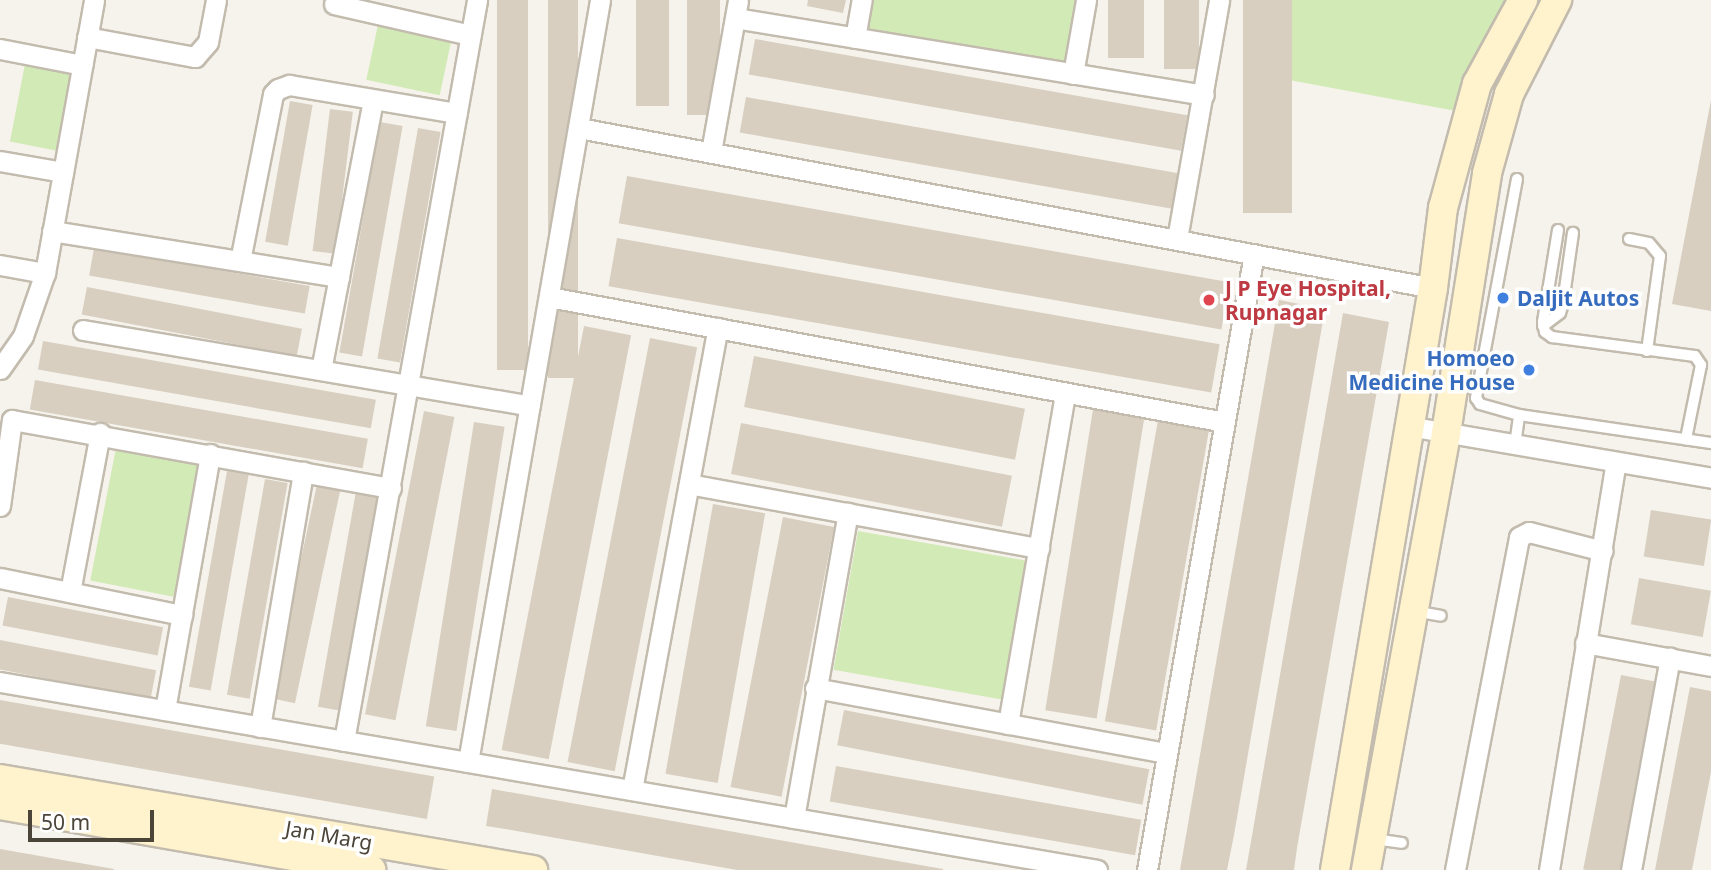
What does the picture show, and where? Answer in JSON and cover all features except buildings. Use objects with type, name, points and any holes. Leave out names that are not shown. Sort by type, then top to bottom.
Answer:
[{"type":"street","points":[[0,369],[23,336],[45,273],[94,0]]},
{"type":"street","points":[[87,37],[195,57],[208,42],[216,0]]},
{"type":"street","points":[[344,741],[477,0]]},
{"type":"street","points":[[468,762],[600,0]]},
{"type":"street","points":[[855,38],[862,0]]},
{"type":"street","points":[[1073,74],[1086,0]]},
{"type":"street","points":[[1177,239],[1219,0]]},
{"type":"street","points":[[1335,870],[1433,288],[1443,208],[1477,84],[1522,0]]},
{"type":"street","points":[[1366,870],[1446,433],[1487,174],[1498,127],[1524,61],[1557,0]]},
{"type":"street","points":[[334,4],[471,35]]},
{"type":"street","points":[[711,152],[736,9],[855,38],[1204,95]]},
{"type":"street","points":[[0,49],[82,65]]},
{"type":"street","points":[[240,261],[273,94],[289,86],[457,113]]},
{"type":"street","points":[[321,370],[373,100]]},
{"type":"street","points":[[579,128],[1433,288]]},
{"type":"street","points":[[0,161],[63,172]]},
{"type":"street","points":[[52,232],[339,276]]},
{"type":"street","points":[[1147,870],[1254,254]]},
{"type":"street","points":[[0,265],[45,273]]},
{"type":"street","points":[[550,297],[1225,422]]},
{"type":"street","points":[[632,790],[718,328]]},
{"type":"street","points":[[83,330],[530,406]]},
{"type":"street","points":[[1008,724],[1065,393]]},
{"type":"street","points":[[0,506],[12,420],[100,433],[391,488]]},
{"type":"street","points":[[1408,426],[1711,478]]},
{"type":"street","points":[[70,592],[100,433]]},
{"type":"street","points":[[165,710],[210,454]]},
{"type":"street","points":[[1549,870],[1616,462]]},
{"type":"street","points":[[260,727],[303,471]]},
{"type":"street","points":[[689,484],[1040,548]]},
{"type":"street","points":[[794,818],[848,513]]},
{"type":"street","points":[[1455,870],[1519,537],[1529,532],[1603,551]]},
{"type":"street","points":[[0,578],[182,615]]},
{"type":"street","points":[[1585,643],[1711,666]]},
{"type":"street","points":[[1631,870],[1670,658]]},
{"type":"street","points":[[0,682],[1097,870]]},
{"type":"street","points":[[815,688],[1167,753]]},
{"type":"street","name":"Jan Marg","points":[[0,779],[533,870]]},
{"type":"street","points":[[0,805],[371,870]]},
{"type":"lane","points":[[1517,179],[1476,398],[1480,404],[1519,415],[1711,443]]},
{"type":"lane","points":[[1559,230],[1543,326],[1552,337],[1695,356],[1700,360],[1686,439]]},
{"type":"lane","points":[[1543,326],[1560,313],[1573,233]]},
{"type":"lane","points":[[1629,239],[1649,243],[1660,256],[1647,351]]},
{"type":"lane","points":[[1515,445],[1519,415]]},
{"type":"lane","points":[[1414,611],[1441,616]]},
{"type":"lane","points":[[1372,838],[1402,844]]},
{"type":"green space","points":[[874,0],[1075,0],[1064,67],[868,31]]},
{"type":"green space","points":[[1285,0],[1529,0],[1467,113],[1273,77]]},
{"type":"green space","points":[[379,20],[452,36],[440,95],[366,80]]},
{"type":"green space","points":[[25,64],[72,73],[57,151],[10,142]]},
{"type":"green space","points":[[116,448],[199,464],[174,597],[90,581]]},
{"type":"green space","points":[[858,531],[1026,561],[1002,700],[834,670]]},
{"type":"place","name":"Daljit Autos","points":[[1503,298]]},
{"type":"place","name":"J P Eye Hospital, Rupnagar","points":[[1209,300]]},
{"type":"place","name":"Homoeo Medicine House","points":[[1529,370]]}]
